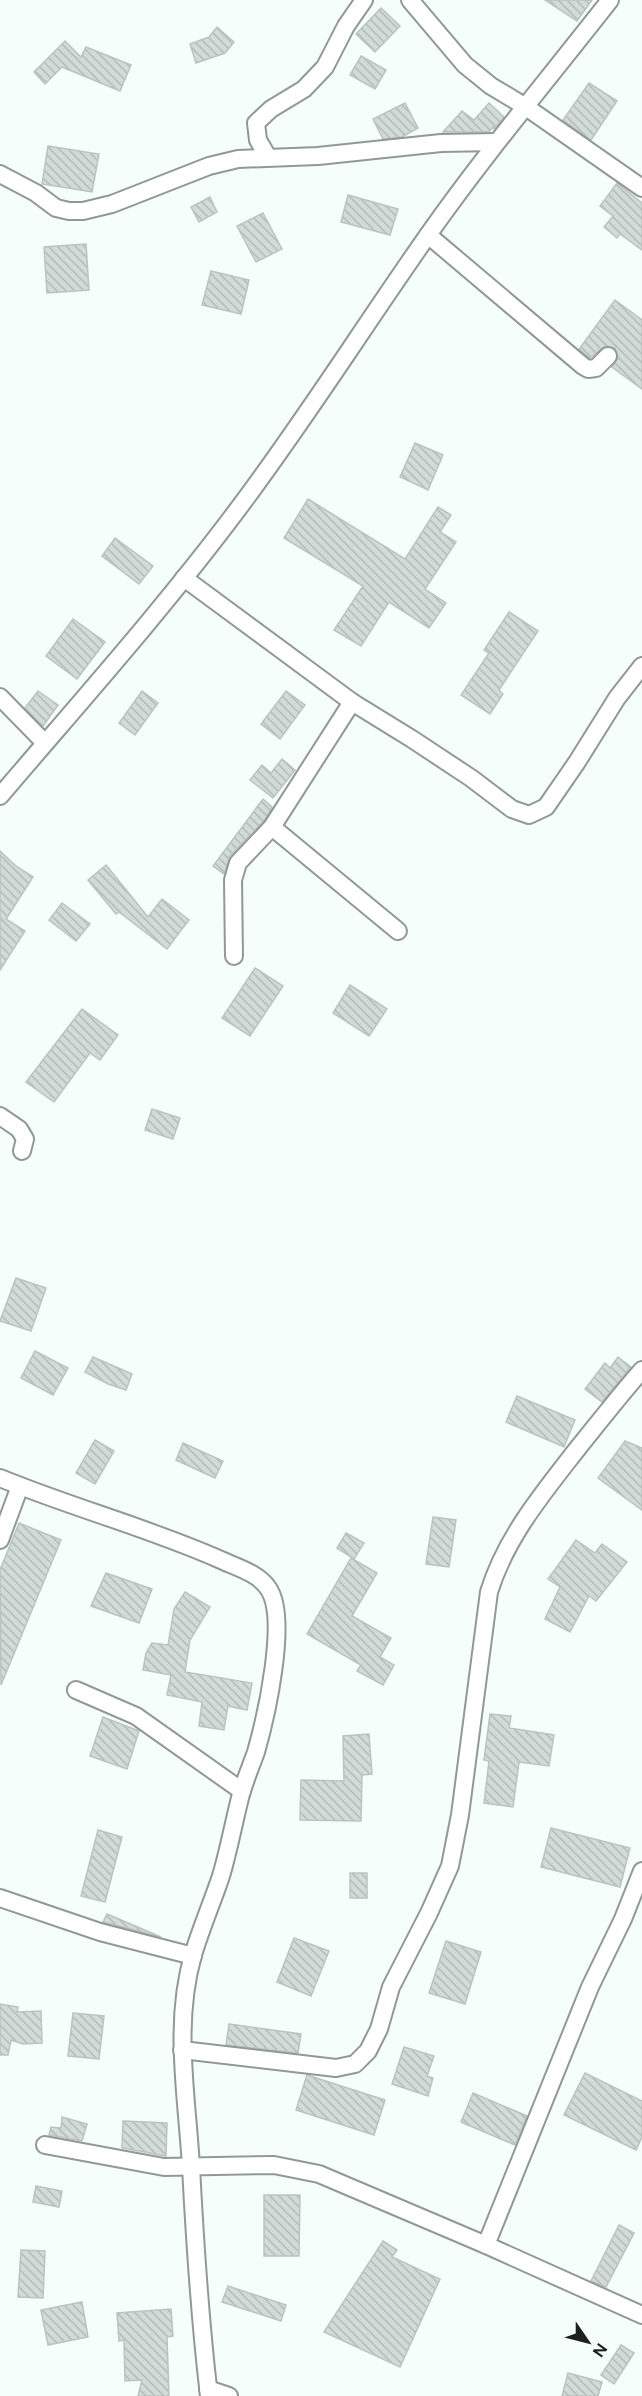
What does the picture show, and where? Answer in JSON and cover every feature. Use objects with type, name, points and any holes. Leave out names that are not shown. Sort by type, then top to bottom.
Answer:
[{"type":"street","points":[[268,157],[258,140],[256,123],[271,108],[304,89],[325,67],[346,26],[364,0]]},
{"type":"street","points":[[410,0],[465,65],[491,86],[526,107],[642,188]]},
{"type":"street","points":[[0,796],[184,578],[292,436],[428,235],[496,142],[610,0]]},
{"type":"street","points":[[0,174],[36,193],[56,208],[83,211],[112,204],[209,166],[238,159],[318,156],[441,142],[496,142]]},
{"type":"street","points":[[428,235],[583,366],[588,369],[596,368],[608,356]]},
{"type":"street","points":[[184,578],[352,702],[441,758],[512,809],[529,815],[546,807],[617,698],[642,666]]},
{"type":"street","points":[[0,697],[45,743]]},
{"type":"street","points":[[234,956],[234,871],[238,863],[272,826],[352,702]]},
{"type":"street","points":[[272,826],[398,931]]},
{"type":"street","points":[[0,1116],[19,1129],[25,1139],[22,1151]]},
{"type":"street","points":[[182,2050],[336,2068],[355,2064],[368,2051],[379,2029],[391,1987],[450,1866],[460,1815],[485,1638],[489,1592],[497,1566],[514,1534],[546,1488],[642,1370]]},
{"type":"street","points":[[0,1478],[189,1546],[251,1574],[266,1584],[275,1598],[278,1623],[271,1680],[256,1751],[242,1791],[222,1874],[193,1956],[183,2014],[182,2074],[191,2166],[192,2221],[208,2392],[229,2396]]},
{"type":"street","points":[[0,1540],[20,1486]]},
{"type":"street","points":[[76,1690],[143,1720],[242,1791]]},
{"type":"street","points":[[486,2245],[590,1987],[623,1919],[642,1871]]},
{"type":"street","points":[[0,1898],[100,1932],[193,1956]]},
{"type":"street","points":[[45,2145],[164,2167],[274,2165],[319,2174],[642,2315]]},
{"type":"building","points":[[545,0],[592,0],[577,21]]},
{"type":"building","points":[[381,8],[400,26],[375,52],[356,34]]},
{"type":"building","points":[[217,27],[234,42],[225,53],[196,63],[190,44],[209,37]]},
{"type":"building","points":[[65,41],[81,57],[86,47],[131,65],[120,91],[62,67],[45,84],[34,72]]},
{"type":"building","points":[[361,56],[386,70],[375,89],[350,75]]},
{"type":"building","points":[[589,83],[617,101],[591,140],[563,120]]},
{"type":"building","points":[[405,103],[418,128],[402,137],[383,139],[373,119]]},
{"type":"building","points":[[489,103],[504,117],[494,129],[493,127],[489,132],[443,132],[462,111],[474,120]]},
{"type":"building","points":[[48,146],[99,154],[92,192],[42,184]]},
{"type":"building","points":[[617,183],[642,203],[642,250],[620,234],[617,238],[604,227],[613,216],[600,206]]},
{"type":"building","points":[[348,195],[398,209],[390,235],[341,222]]},
{"type":"building","points":[[210,197],[217,212],[199,222],[191,207]]},
{"type":"building","points":[[263,213],[282,249],[256,262],[237,226]]},
{"type":"building","points":[[86,244],[89,290],[47,293],[44,247]]},
{"type":"building","points":[[211,271],[249,280],[241,314],[202,305]]},
{"type":"building","points":[[615,300],[642,320],[642,389],[612,367],[618,358],[615,348],[605,346],[590,358],[579,349]]},
{"type":"building","points":[[415,443],[443,455],[428,490],[400,477]]},
{"type":"building","points":[[308,499],[405,559],[438,507],[451,515],[440,532],[456,542],[425,589],[446,603],[429,628],[389,602],[361,646],[334,630],[363,586],[284,538]]},
{"type":"building","points":[[115,538],[153,566],[139,584],[102,556]]},
{"type":"building","points":[[509,612],[538,631],[499,690],[503,694],[490,714],[461,695],[489,653],[484,650]]},
{"type":"building","points":[[73,619],[105,642],[77,679],[46,656]]},
{"type":"building","points":[[38,691],[58,705],[43,726],[25,708]]},
{"type":"building","points":[[142,691],[158,703],[135,735],[119,723]]},
{"type":"building","points":[[286,691],[305,705],[280,739],[261,724]]},
{"type":"building","points":[[282,759],[295,770],[273,798],[250,780],[262,765],[271,773]]},
{"type":"building","points":[[263,799],[272,807],[264,821],[230,856],[224,874],[213,866]]},
{"type":"building","points":[[0,851],[16,866],[33,877],[6,919],[25,931],[0,970]]},
{"type":"building","points":[[106,865],[148,917],[162,899],[189,920],[167,949],[119,912],[116,914],[88,880]]},
{"type":"building","points":[[62,903],[90,924],[76,941],[49,920]]},
{"type":"building","points":[[255,968],[283,986],[250,1036],[222,1018]]},
{"type":"building","points":[[350,985],[387,1009],[369,1036],[333,1013]]},
{"type":"building","points":[[82,1009],[118,1035],[100,1060],[90,1053],[54,1102],[26,1082]]},
{"type":"building","points":[[152,1109],[180,1118],[173,1139],[145,1130]]},
{"type":"building","points":[[16,1278],[46,1288],[31,1331],[0,1321]]},
{"type":"building","points":[[35,1351],[68,1368],[53,1395],[21,1378]]},
{"type":"building","points":[[93,1357],[132,1374],[126,1390],[85,1372]]},
{"type":"building","points":[[618,1357],[631,1367],[602,1402],[585,1389],[605,1363],[610,1368]]},
{"type":"building","points":[[517,1396],[575,1420],[564,1447],[506,1422]]},
{"type":"building","points":[[95,1440],[114,1451],[95,1484],[76,1473]]},
{"type":"building","points":[[625,1441],[642,1448],[642,1510],[598,1478]]},
{"type":"building","points":[[183,1443],[223,1461],[215,1478],[176,1460]]},
{"type":"building","points":[[433,1517],[456,1520],[449,1567],[426,1564]]},
{"type":"building","points":[[19,1523],[61,1540],[1,1685],[0,1570]]},
{"type":"building","points":[[346,1533],[364,1543],[354,1559],[337,1548]]},
{"type":"building","points":[[576,1540],[595,1553],[602,1544],[627,1562],[596,1601],[589,1596],[570,1632],[545,1619],[560,1587],[548,1579]]},
{"type":"building","points":[[351,1558],[377,1573],[352,1616],[391,1638],[380,1657],[394,1665],[383,1685],[357,1671],[361,1665],[307,1634]]},
{"type":"building","points":[[106,1573],[152,1589],[139,1623],[91,1606]]},
{"type":"building","points":[[185,1592],[210,1607],[190,1640],[185,1672],[252,1683],[247,1710],[228,1706],[224,1730],[199,1726],[202,1702],[167,1695],[171,1675],[143,1670],[146,1653],[152,1643],[168,1645],[174,1609]]},
{"type":"building","points":[[490,1714],[511,1716],[509,1728],[554,1735],[549,1766],[519,1762],[513,1807],[484,1803],[489,1761],[484,1760]]},
{"type":"building","points":[[103,1717],[139,1731],[127,1769],[90,1756]]},
{"type":"building","points":[[369,1734],[372,1774],[362,1775],[361,1821],[300,1820],[301,1780],[344,1781],[343,1736]]},
{"type":"building","points":[[551,1828],[630,1848],[620,1887],[541,1867]]},
{"type":"building","points":[[98,1830],[122,1837],[105,1902],[81,1896]]},
{"type":"building","points":[[350,1873],[367,1873],[367,1898],[350,1898]]},
{"type":"building","points":[[107,1914],[161,1937],[103,1922]]},
{"type":"building","points":[[294,1938],[329,1951],[311,1996],[277,1982]]},
{"type":"building","points":[[446,1941],[481,1952],[465,2004],[429,1993]]},
{"type":"building","points":[[0,2004],[18,2007],[17,2012],[41,2011],[42,2043],[23,2044],[11,2040],[8,2055],[0,2055]]},
{"type":"building","points":[[73,2013],[104,2016],[99,2059],[68,2056]]},
{"type":"building","points":[[229,2024],[301,2034],[298,2053],[226,2045]]},
{"type":"building","points":[[404,2047],[434,2056],[427,2076],[433,2078],[428,2096],[392,2084]]},
{"type":"building","points":[[585,2073],[642,2101],[642,2137],[636,2150],[564,2115]]},
{"type":"building","points":[[307,2075],[385,2100],[374,2135],[296,2110]]},
{"type":"building","points":[[473,2093],[527,2116],[515,2145],[461,2122]]},
{"type":"building","points":[[62,2117],[87,2124],[82,2141],[49,2135],[51,2127],[61,2128]]},
{"type":"building","points":[[123,2121],[167,2123],[166,2156],[122,2148]]},
{"type":"building","points":[[36,2186],[62,2191],[59,2207],[33,2202]]},
{"type":"building","points":[[264,2195],[300,2195],[299,2256],[264,2256]]},
{"type":"building","points":[[619,2225],[634,2233],[606,2287],[591,2281]]},
{"type":"building","points":[[383,2241],[397,2250],[392,2257],[440,2279],[400,2367],[324,2332]]},
{"type":"building","points":[[21,2250],[45,2251],[43,2298],[18,2297]]},
{"type":"building","points":[[228,2286],[286,2305],[281,2321],[222,2302]]},
{"type":"building","points":[[82,2302],[88,2337],[48,2345],[41,2310]]},
{"type":"building","points":[[171,2309],[173,2336],[167,2337],[169,2396],[138,2396],[142,2380],[125,2381],[124,2340],[119,2341],[117,2313]]},
{"type":"building","points":[[621,2345],[634,2353],[614,2384],[601,2375]]},
{"type":"building","points":[[568,2373],[602,2382],[598,2396],[562,2396]]}]
